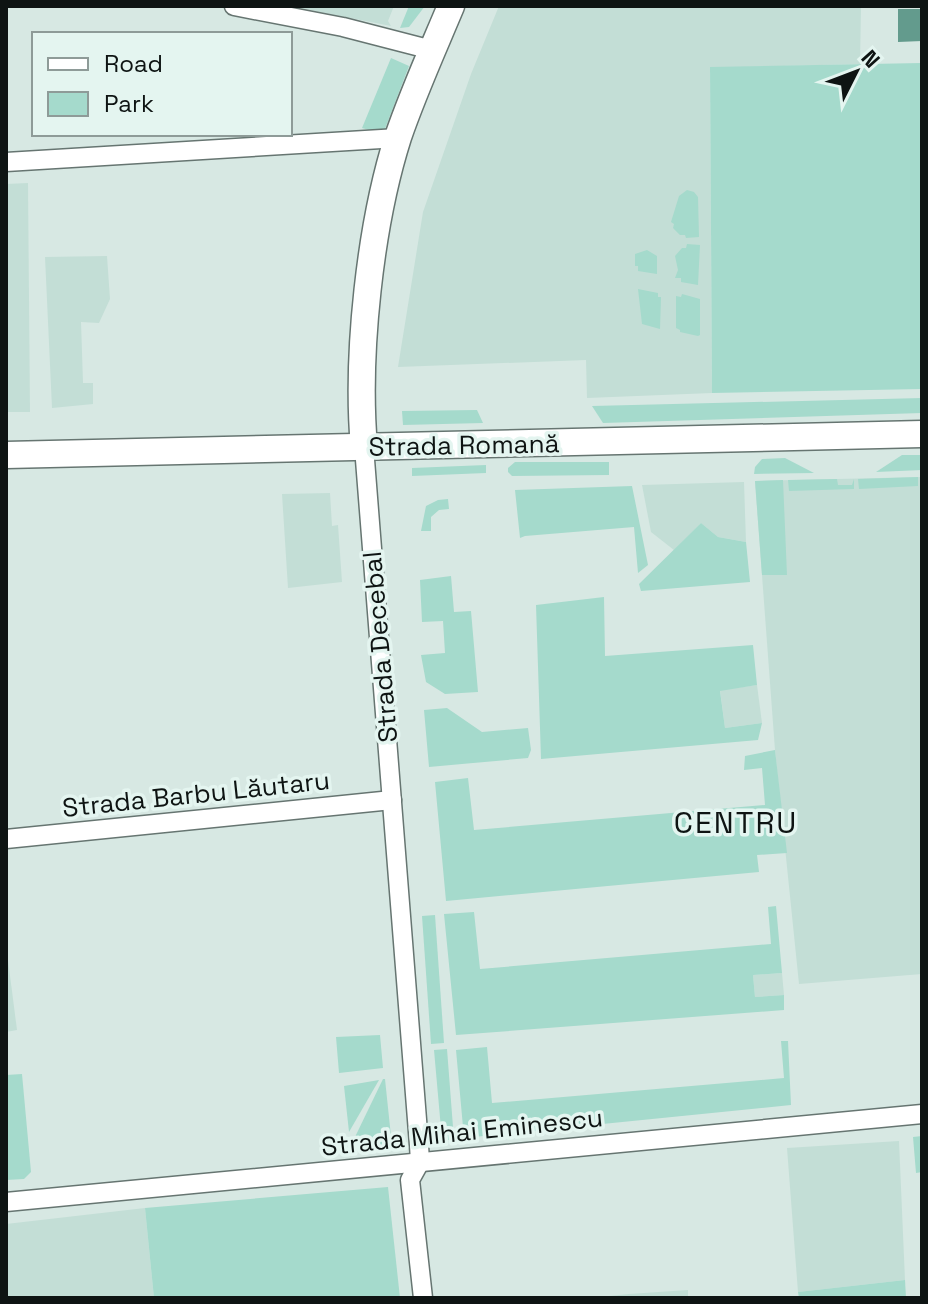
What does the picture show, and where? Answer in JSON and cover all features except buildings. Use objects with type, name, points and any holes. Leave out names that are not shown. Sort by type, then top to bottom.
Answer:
[{"type":"main road","name":"Strada Decebal","points":[[364,447],[360,407],[368,295],[380,213],[398,138],[451,6]]},
{"type":"main road","name":"Strada Romană","points":[[6,455],[922,434]]},
{"type":"street","points":[[234,6],[343,27],[432,50]]},
{"type":"street","points":[[6,162],[398,138]]},
{"type":"street","name":"Strada Decebal","points":[[364,447],[420,1162],[410,1180],[423,1298]]},
{"type":"street","name":"Strada Barbu Lăutaru","points":[[6,839],[392,800]]},
{"type":"street","name":"Strada Mihai Eminescu","points":[[6,1202],[922,1114]]},
{"type":"shaded area","points":[[290,6],[394,6],[388,21],[391,26]]},
{"type":"shaded area","points":[[499,6],[861,6],[860,64],[710,68],[712,393],[587,398],[586,360],[398,367],[423,212],[471,74]]},
{"type":"shaded area","points":[[898,9],[922,9],[922,41],[898,42]]},
{"type":"shaded area","points":[[28,183],[30,412],[6,412],[6,184]]},
{"type":"shaded area","points":[[107,256],[110,299],[99,323],[81,322],[83,383],[93,383],[93,404],[52,408],[45,257]]},
{"type":"shaded area","points":[[922,477],[922,974],[799,984],[775,750],[755,481]]},
{"type":"shaded area","points":[[744,482],[746,542],[718,537],[701,523],[674,550],[651,532],[642,485]]},
{"type":"shaded area","points":[[330,493],[332,526],[338,525],[342,582],[288,588],[282,494]]},
{"type":"shaded area","points":[[757,685],[762,723],[725,728],[720,690]]},
{"type":"shaded area","points":[[6,960],[17,1030],[6,1032]]},
{"type":"shaded area","points":[[782,973],[784,995],[755,997],[753,975]]},
{"type":"shaded area","points":[[899,1141],[905,1280],[798,1292],[787,1148]]},
{"type":"shaded area","points":[[145,1208],[154,1298],[6,1298],[6,1224]]},
{"type":"shaded area","points":[[688,1290],[688,1298],[589,1298],[629,1294]]},
{"type":"green space","points":[[409,6],[425,6],[409,27],[400,28]]},
{"type":"green space","points":[[391,58],[409,66],[383,134],[362,128]]},
{"type":"green space","points":[[922,63],[922,389],[712,393],[710,67]]},
{"type":"green space","points":[[687,190],[698,197],[699,237],[680,235],[671,222],[679,196]]},
{"type":"green space","points":[[687,244],[700,245],[698,285],[675,278],[678,270],[675,256]]},
{"type":"green space","points":[[647,250],[657,256],[657,274],[638,271],[638,266],[635,266],[635,254]]},
{"type":"green space","points":[[638,289],[658,293],[661,297],[660,329],[642,324]]},
{"type":"green space","points":[[682,294],[700,299],[698,336],[676,328],[676,296],[681,297]]},
{"type":"green space","points":[[922,398],[922,413],[603,423],[592,406]]},
{"type":"green space","points":[[477,410],[483,423],[403,425],[402,411]]},
{"type":"green space","points":[[902,455],[922,455],[922,470],[876,472]]},
{"type":"green space","points":[[785,458],[814,473],[754,474],[755,467],[762,459]]},
{"type":"green space","points":[[515,462],[609,462],[609,475],[512,476],[508,468]]},
{"type":"green space","points":[[486,465],[486,473],[412,476],[412,468]]},
{"type":"green space","points":[[918,477],[918,486],[859,489],[858,479]]},
{"type":"green space","points":[[837,479],[838,485],[852,485],[854,479],[854,489],[789,491],[788,480]]},
{"type":"green space","points":[[783,480],[787,575],[762,575],[755,481]]},
{"type":"green space","points":[[632,486],[648,565],[638,573],[634,527],[520,538],[515,490]]},
{"type":"green space","points":[[448,499],[449,509],[439,510],[431,517],[431,531],[421,531],[426,506]]},
{"type":"green space","points":[[701,523],[718,537],[746,542],[750,582],[641,591],[639,584]]},
{"type":"green space","points":[[451,576],[454,612],[471,611],[478,692],[445,694],[426,682],[421,655],[445,653],[443,621],[422,622],[420,580]]},
{"type":"green space","points":[[604,597],[605,656],[753,645],[757,685],[720,691],[725,728],[762,723],[758,740],[541,759],[536,605]]},
{"type":"green space","points":[[447,708],[482,732],[528,728],[531,750],[528,758],[429,767],[424,710]]},
{"type":"green space","points":[[775,750],[787,853],[757,855],[759,872],[446,901],[435,782],[468,778],[474,830],[765,805],[762,768],[744,770],[745,756]]},
{"type":"green space","points":[[776,906],[782,973],[753,975],[755,997],[784,995],[784,1010],[456,1035],[444,914],[474,912],[480,969],[771,944],[768,907]]},
{"type":"green space","points":[[435,915],[444,1043],[431,1044],[422,916]]},
{"type":"green space","points":[[380,1035],[383,1068],[339,1073],[336,1037]]},
{"type":"green space","points":[[781,1041],[788,1041],[791,1105],[464,1138],[456,1050],[487,1047],[492,1103],[784,1078]]},
{"type":"green space","points":[[447,1049],[454,1140],[442,1140],[434,1050]]},
{"type":"green space","points":[[22,1074],[31,1172],[24,1179],[6,1180],[6,1075]]},
{"type":"green space","points":[[383,1079],[392,1146],[353,1149],[355,1137]]},
{"type":"green space","points":[[379,1080],[349,1132],[344,1086]]},
{"type":"green space","points":[[922,1136],[922,1172],[916,1173],[913,1137]]},
{"type":"green space","points":[[388,1187],[400,1298],[154,1298],[145,1208]]},
{"type":"green space","points":[[905,1280],[906,1298],[799,1298],[798,1292]]},
{"type":"district","name":"CENTRU","points":[[736,823]]}]
